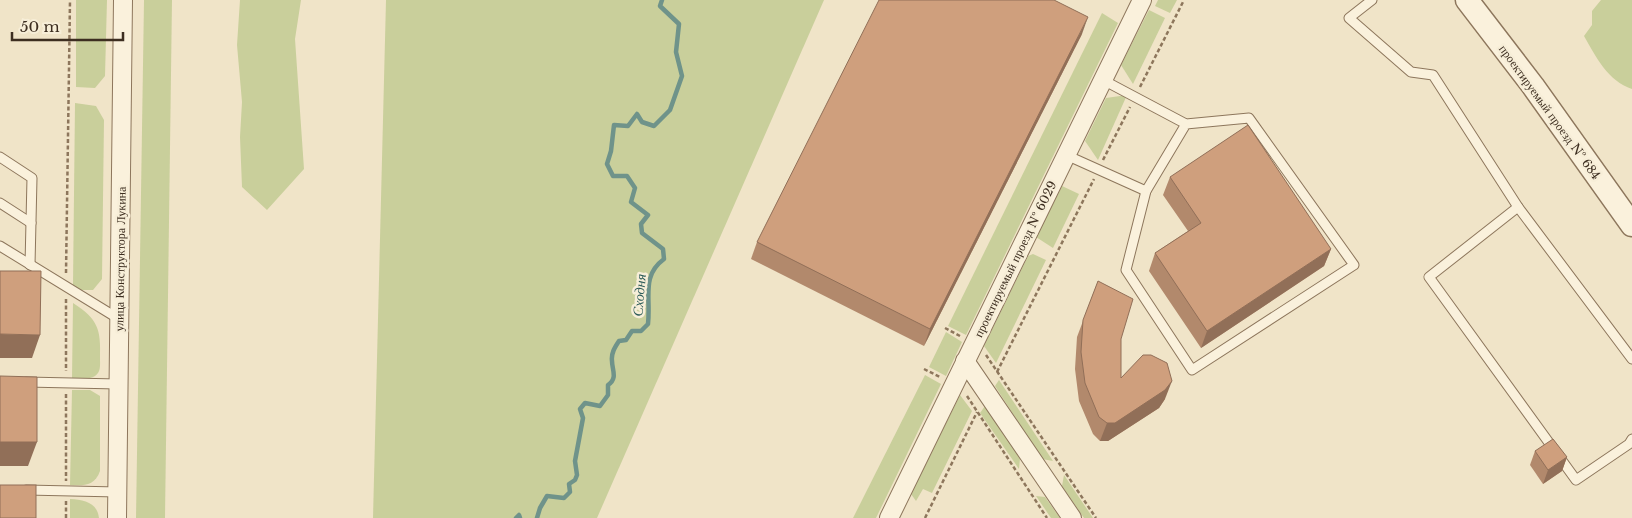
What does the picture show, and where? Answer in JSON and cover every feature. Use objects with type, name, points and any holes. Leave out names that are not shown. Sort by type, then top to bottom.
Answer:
[{"type":"street","name":"улица Конструктора Лукина","points":[[117,518],[123,0]]},
{"type":"street","name":"проектируемый проезд № 6029","points":[[889,518],[1142,0]]},
{"type":"street","name":"проектируемый проезд № 684","points":[[1467,0],[1533,86],[1632,225]]},
{"type":"street","points":[[965,361],[1072,518]]},
{"type":"lane","points":[[1372,0],[1350,18],[1411,72],[1433,75],[1518,207],[1632,359]]},
{"type":"lane","points":[[1103,80],[1186,124],[1249,118],[1354,265],[1192,370],[1126,270],[1146,192],[1186,124]]},
{"type":"lane","points":[[1066,155],[1146,192]]},
{"type":"lane","points":[[0,158],[32,178],[30,265]]},
{"type":"lane","points":[[0,203],[32,224]]},
{"type":"lane","points":[[1518,207],[1429,278],[1576,480],[1631,442]]},
{"type":"lane","points":[[0,246],[119,319]]},
{"type":"lane","points":[[19,382],[118,384]]},
{"type":"lane","points":[[19,490],[118,492]]},
{"type":"path","points":[[66,518],[66,287],[70,0]]},
{"type":"path","points":[[997,372],[1184,0]]},
{"type":"path","points":[[945,328],[966,339]]},
{"type":"path","points":[[982,348],[1096,518]]},
{"type":"path","points":[[924,369],[946,380]]},
{"type":"path","points":[[964,391],[1047,518]]},
{"type":"path","points":[[925,518],[977,412]]},
{"type":"green space","points":[[76,0],[107,0],[105,76],[95,88],[76,87]]},
{"type":"green space","points":[[144,0],[172,0],[165,518],[136,518]]},
{"type":"green space","points":[[240,0],[301,0],[295,39],[304,169],[267,210],[242,187],[240,137],[242,102],[237,45]]},
{"type":"green space","points":[[386,0],[824,0],[597,518],[373,518]]},
{"type":"green space","points":[[1158,0],[1177,0],[1170,13],[1155,6]]},
{"type":"green space","points":[[1601,0],[1632,0],[1632,89],[1609,74],[1584,36],[1592,25],[1592,11]]},
{"type":"green space","points":[[1149,10],[1165,18],[1133,84],[1121,65]]},
{"type":"green space","points":[[1102,13],[1118,23],[966,335],[948,326]]},
{"type":"green space","points":[[1127,95],[1098,160],[1085,141],[1106,98]]},
{"type":"green space","points":[[75,103],[96,106],[104,120],[102,279],[93,290],[81,290],[73,285]]},
{"type":"green space","points":[[1062,186],[1079,194],[1053,248],[1036,237]]},
{"type":"green space","points":[[1033,254],[1046,260],[996,363],[984,346],[1028,256]]},
{"type":"green space","points":[[73,303],[93,320],[100,339],[100,368],[95,376],[90,378],[72,378]]},
{"type":"green space","points":[[946,332],[962,342],[946,376],[929,367]]},
{"type":"green space","points":[[925,375],[941,384],[876,518],[853,518]]},
{"type":"green space","points":[[999,380],[1053,461],[1042,459],[995,386]]},
{"type":"green space","points":[[72,390],[90,390],[100,396],[100,471],[95,480],[84,485],[70,485]]},
{"type":"green space","points":[[960,395],[972,411],[932,493],[923,489],[916,501],[911,494]]},
{"type":"green space","points":[[985,406],[1020,458],[1019,469],[980,413]]},
{"type":"green space","points":[[1064,475],[1093,518],[1084,518],[1062,486]]},
{"type":"green space","points":[[1036,496],[1045,497],[1060,518],[1051,518]]},
{"type":"green space","points":[[70,499],[85,501],[93,505],[99,518],[70,518]]},
{"type":"building","points":[[879,0],[1054,0],[1088,17],[930,329],[757,242]]},
{"type":"building","points":[[1248,125],[1331,249],[1207,331],[1155,253],[1201,223],[1170,177]]},
{"type":"building","points":[[0,271],[41,271],[40,335],[0,334]]},
{"type":"building","points":[[1098,281],[1133,299],[1121,339],[1121,378],[1143,355],[1151,355],[1167,363],[1172,381],[1165,390],[1115,423],[1107,423],[1099,417],[1085,383],[1081,352],[1083,320]]},
{"type":"building","points":[[0,376],[37,377],[37,442],[0,442]]},
{"type":"building","points":[[1553,439],[1567,457],[1548,470],[1535,451]]},
{"type":"building","points":[[0,485],[36,485],[36,518],[0,518]]},
{"type":"waterway","name":"Сходня","points":[[537,518],[547,496],[564,498],[570,492],[569,484],[575,480],[577,475],[575,461],[583,418],[580,409],[585,403],[600,406],[608,395],[608,385],[614,377],[612,358],[616,346],[619,341],[626,340],[632,331],[641,331],[648,324],[648,288],[652,273],[664,259],[663,249],[642,233],[641,224],[648,215],[631,202],[635,188],[627,176],[613,176],[607,164],[611,151],[614,125],[628,126],[637,114],[642,122],[654,126],[670,110],[682,76],[676,52],[679,24],[660,6],[662,0]]},
{"type":"waterway","name":"Сходня","points":[[516,518],[519,515],[520,518]]}]
